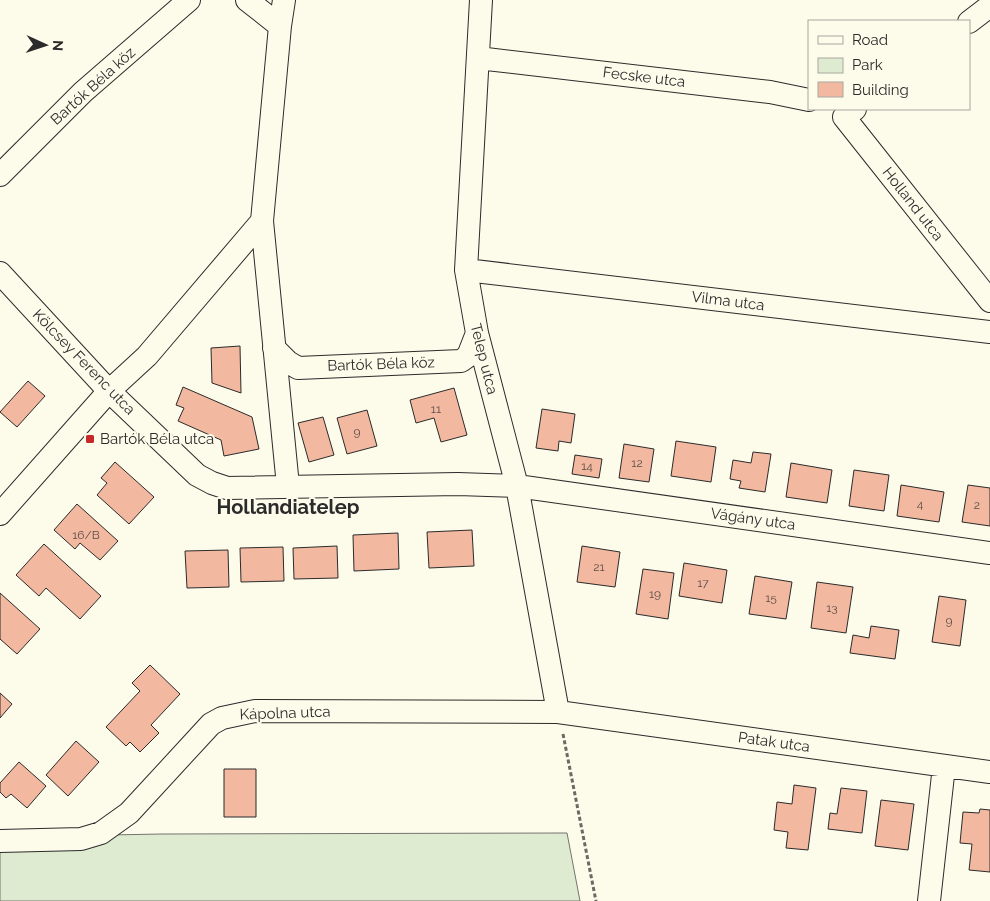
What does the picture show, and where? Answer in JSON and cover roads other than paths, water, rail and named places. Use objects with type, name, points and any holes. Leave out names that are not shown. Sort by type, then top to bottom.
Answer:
[{"type":"street","name":"Bartók Béla köz","points":[[0,175],[83,92],[189,0]]},
{"type":"street","points":[[247,0],[280,26]]},
{"type":"street","points":[[284,0],[262,221],[288,486]]},
{"type":"street","name":"Telep utca","points":[[481,0],[466,270],[476,333],[517,486],[558,712]]},
{"type":"street","points":[[970,21],[990,6]]},
{"type":"street","name":"Fecske utca","points":[[478,58],[760,91],[808,100]]},
{"type":"street","name":"Holland utca","points":[[845,112],[990,301]]},
{"type":"street","points":[[0,514],[109,391],[147,356],[262,221]]},
{"type":"street","name":"Vilma utca","points":[[466,270],[990,332]]},
{"type":"street","name":"Kölcsey Ferenc utca","points":[[0,273],[109,391],[197,475],[212,483],[227,488],[458,484],[517,486]]},
{"type":"street","name":"Bartók Béla köz","points":[[274,348],[288,362],[298,368],[461,361],[468,356],[476,333]]},
{"type":"street","name":"Vágány utca","points":[[517,486],[990,553]]},
{"type":"street","name":"Kápolna utca","points":[[0,840],[81,838],[102,833],[129,813],[211,724],[222,718],[237,714],[255,711],[558,712]]},
{"type":"street","name":"Patak utca","points":[[558,712],[990,772]]},
{"type":"street","points":[[929,901],[944,766]]},
{"type":"place","name":"Bartók Béla utca","points":[[90,439]]},
{"type":"district","name":"Hollandiatelep","points":[[288,507]]}]
